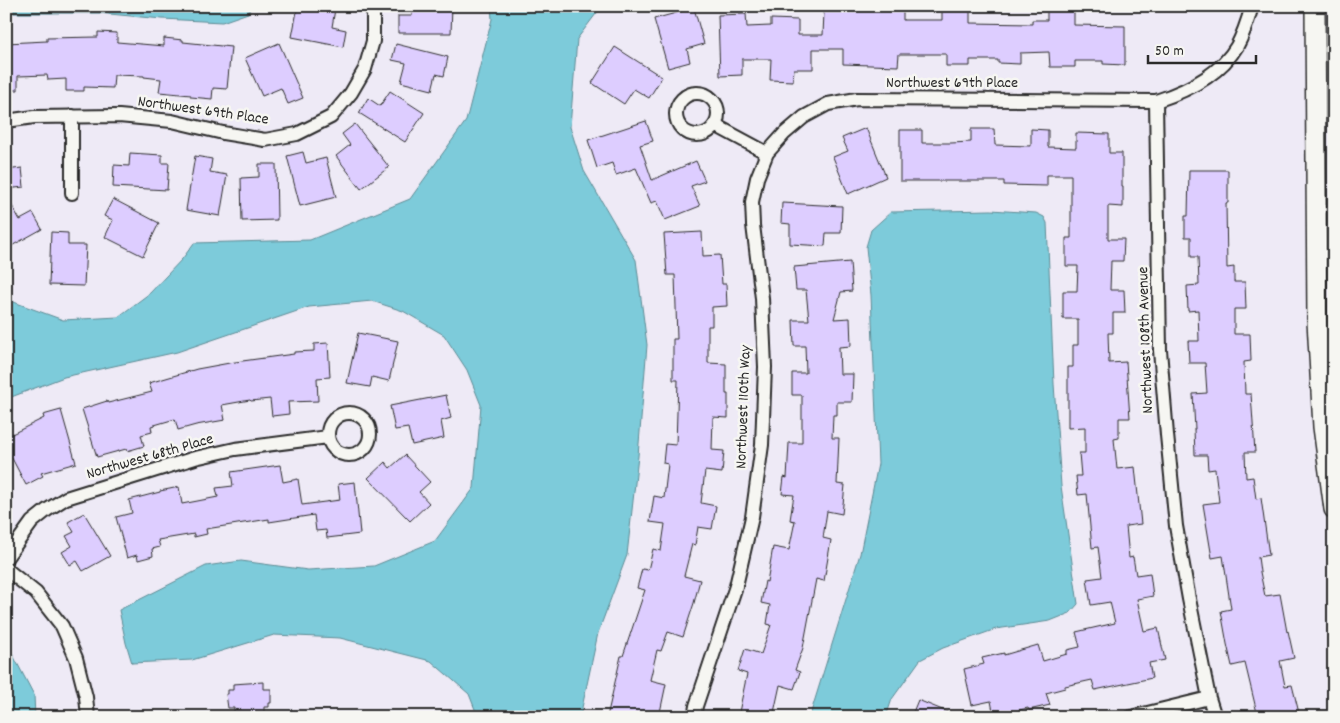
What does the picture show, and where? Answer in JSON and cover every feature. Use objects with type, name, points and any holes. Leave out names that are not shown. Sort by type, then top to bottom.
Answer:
[{"type":"main road","points":[[1315,6],[1318,321],[1323,427],[1334,509]]},
{"type":"street","name":"Northwest 69th Place","points":[[6,121],[34,117],[119,116],[172,121],[223,133],[265,140],[297,134],[330,117],[351,93],[365,69],[373,41],[372,6]]},
{"type":"street","points":[[1156,101],[1180,93],[1201,81],[1221,66],[1237,47],[1246,28],[1252,6]]},
{"type":"street","name":"Northwest 69th Place","points":[[767,153],[784,134],[804,117],[828,104],[856,98],[1156,101]]},
{"type":"street","name":"Northwest 108th Avenue","points":[[1156,101],[1160,350],[1167,435],[1176,526],[1209,698],[1215,717]]},
{"type":"street","points":[[72,116],[72,193]]},
{"type":"street","points":[[715,125],[767,153]]},
{"type":"street","name":"Northwest 110th Way","points":[[694,717],[736,586],[752,517],[762,445],[765,367],[762,298],[752,202],[756,178],[767,153]]},
{"type":"street","name":"Northwest 68th Place","points":[[6,558],[32,522],[66,498],[195,458],[235,449],[328,436]]},
{"type":"street","points":[[6,569],[36,593],[62,626],[76,658],[86,697],[88,717]]},
{"type":"street","points":[[1131,717],[1209,698]]},
{"type":"water","points":[[6,6],[252,6],[248,13],[222,22],[99,13],[6,13]]},
{"type":"water","points":[[491,6],[602,6],[577,39],[570,127],[584,171],[636,260],[647,345],[638,456],[627,555],[598,633],[580,717],[478,717],[469,694],[431,661],[340,638],[274,635],[192,660],[132,663],[119,610],[206,566],[241,561],[308,570],[374,566],[435,541],[474,488],[481,405],[467,370],[444,335],[403,311],[372,301],[309,307],[177,352],[64,377],[6,399],[6,297],[11,301],[63,320],[118,317],[150,293],[183,258],[194,243],[310,240],[410,199],[466,121],[492,19]]},
{"type":"water","points":[[991,210],[1036,213],[1044,217],[1047,223],[1054,384],[1061,486],[1078,604],[1070,613],[1050,621],[996,629],[943,648],[920,660],[892,699],[886,717],[810,717],[860,554],[878,464],[871,295],[866,247],[871,230],[891,212]]},
{"type":"water","points":[[6,642],[34,695],[35,717],[6,717]]},
{"type":"building","points":[[298,6],[319,6],[335,9],[332,27],[346,30],[343,47],[292,37]]},
{"type":"building","points":[[412,6],[452,6],[451,33],[398,33],[398,16],[412,16]]},
{"type":"building","points":[[845,6],[903,6],[903,20],[942,20],[942,6],[970,6],[970,23],[1032,24],[1032,20],[1047,20],[1047,9],[1074,8],[1074,25],[1125,26],[1125,65],[1103,64],[1103,61],[1075,61],[1075,67],[1050,67],[1049,52],[1020,53],[1020,64],[998,63],[998,60],[970,60],[970,66],[946,66],[946,54],[899,54],[898,66],[843,64],[843,49],[813,49],[813,69],[794,69],[793,81],[770,80],[771,59],[742,59],[742,75],[720,76],[718,15],[746,14],[747,27],[771,26],[771,19],[798,20],[798,35],[823,35],[824,12],[845,12]]},
{"type":"building","points":[[694,8],[704,44],[687,49],[690,62],[668,68],[654,19]]},
{"type":"building","points":[[98,32],[117,33],[117,42],[164,46],[164,38],[231,47],[227,89],[213,88],[212,99],[191,97],[191,95],[159,92],[161,79],[144,76],[114,75],[113,88],[84,87],[84,91],[66,91],[66,79],[48,80],[47,75],[18,76],[18,90],[6,90],[6,43],[47,41],[47,38],[98,37]]},
{"type":"building","points":[[279,43],[303,98],[288,104],[281,88],[262,96],[245,58]]},
{"type":"building","points":[[396,44],[448,57],[444,76],[436,74],[432,90],[401,82],[406,63],[392,60]]},
{"type":"building","points":[[615,47],[662,77],[649,98],[634,89],[624,104],[592,83]]},
{"type":"building","points":[[390,91],[424,113],[405,142],[359,113],[368,98],[380,106]]},
{"type":"building","points":[[646,121],[653,141],[640,145],[652,180],[696,161],[705,181],[691,186],[700,206],[665,220],[657,201],[651,203],[636,168],[616,175],[612,163],[597,168],[588,140]]},
{"type":"building","points":[[355,124],[389,167],[361,189],[336,156],[350,145],[342,134]]},
{"type":"building","points":[[866,128],[886,177],[848,194],[833,157],[848,151],[842,138]]},
{"type":"building","points":[[971,129],[994,129],[995,145],[1031,146],[1031,129],[1048,130],[1048,147],[1076,148],[1076,133],[1109,134],[1109,153],[1122,153],[1123,207],[1108,206],[1108,239],[1124,239],[1123,261],[1111,261],[1110,290],[1124,290],[1125,313],[1113,313],[1113,333],[1108,333],[1109,363],[1126,362],[1130,418],[1119,418],[1119,438],[1114,439],[1117,469],[1135,467],[1141,524],[1126,526],[1129,558],[1133,557],[1136,575],[1150,573],[1153,596],[1137,599],[1144,631],[1158,628],[1165,660],[1149,663],[1152,678],[1095,690],[1092,680],[1065,686],[1065,688],[1046,693],[1050,705],[994,716],[991,701],[972,705],[964,669],[984,664],[982,658],[1004,653],[1004,655],[1038,645],[1043,661],[1067,654],[1067,650],[1080,647],[1076,632],[1115,623],[1110,602],[1091,605],[1087,579],[1102,577],[1098,547],[1092,548],[1087,494],[1078,495],[1076,476],[1081,476],[1079,453],[1085,453],[1085,427],[1068,428],[1068,367],[1073,367],[1073,345],[1078,345],[1078,319],[1063,319],[1063,291],[1077,291],[1078,266],[1066,266],[1066,238],[1071,238],[1071,175],[1047,175],[1047,186],[1004,185],[1004,181],[900,181],[900,130],[922,130],[922,143],[951,143],[971,142]]},
{"type":"building","points":[[303,152],[306,163],[326,158],[336,197],[300,206],[287,156]]},
{"type":"building","points":[[130,153],[162,155],[162,163],[169,163],[167,190],[113,187],[114,165],[129,166]]},
{"type":"building","points":[[195,156],[212,159],[210,172],[227,175],[220,216],[186,210]]},
{"type":"building","points":[[259,164],[276,164],[277,220],[242,221],[241,178],[259,177]]},
{"type":"building","points":[[22,168],[24,187],[6,189],[6,170]]},
{"type":"building","points":[[1189,170],[1228,170],[1228,203],[1226,203],[1227,268],[1234,267],[1234,282],[1245,282],[1246,309],[1234,309],[1234,334],[1250,334],[1251,361],[1244,362],[1245,394],[1251,394],[1255,452],[1245,452],[1246,478],[1253,477],[1256,499],[1261,498],[1269,555],[1258,557],[1260,572],[1265,596],[1280,594],[1294,658],[1280,661],[1285,686],[1292,685],[1300,717],[1258,717],[1245,663],[1232,666],[1227,644],[1221,611],[1231,609],[1223,556],[1212,558],[1203,504],[1219,502],[1215,469],[1208,470],[1207,455],[1195,455],[1193,394],[1207,393],[1205,363],[1189,363],[1188,341],[1199,341],[1198,310],[1188,311],[1187,286],[1199,285],[1198,257],[1191,257],[1191,237],[1185,237],[1185,216],[1188,216]]},
{"type":"building","points":[[6,195],[20,220],[33,213],[42,229],[6,249]]},
{"type":"building","points":[[113,199],[159,223],[143,256],[105,237],[113,220],[104,216]]},
{"type":"building","points":[[782,203],[842,206],[841,233],[826,233],[825,246],[790,244],[790,224],[781,223]]},
{"type":"building","points":[[51,232],[68,233],[68,245],[86,245],[84,286],[49,285]]},
{"type":"building","points":[[702,232],[703,256],[720,255],[722,284],[726,284],[727,306],[712,307],[712,326],[708,326],[708,363],[726,364],[726,394],[728,394],[728,418],[713,417],[712,450],[724,451],[722,473],[705,471],[701,503],[716,506],[712,529],[698,527],[695,545],[692,544],[684,576],[700,580],[683,637],[668,632],[661,651],[657,650],[650,680],[666,684],[659,717],[607,717],[621,656],[623,656],[645,590],[637,588],[642,569],[648,570],[653,549],[661,551],[665,524],[650,522],[654,496],[664,498],[668,464],[663,463],[665,444],[676,445],[678,380],[673,380],[673,339],[677,339],[675,275],[667,275],[664,234]]},
{"type":"building","points":[[850,262],[852,291],[841,292],[834,319],[850,318],[851,346],[839,347],[840,374],[853,374],[852,402],[837,402],[837,415],[833,415],[832,438],[839,438],[837,484],[845,485],[842,514],[827,511],[823,538],[831,540],[824,581],[816,579],[803,648],[795,670],[800,672],[794,689],[780,685],[773,717],[738,717],[747,674],[738,671],[745,649],[761,654],[771,625],[767,624],[770,605],[761,603],[773,547],[789,550],[795,521],[790,520],[794,495],[782,494],[784,477],[787,478],[789,443],[802,443],[802,395],[792,395],[792,373],[806,373],[805,346],[794,346],[793,320],[809,320],[806,290],[796,290],[794,267]]},
{"type":"building","points":[[358,333],[398,341],[389,381],[372,377],[370,387],[347,383]]},
{"type":"building","points":[[328,343],[330,377],[317,378],[318,401],[288,402],[289,414],[272,416],[270,399],[222,405],[225,420],[178,430],[175,419],[151,426],[152,432],[141,435],[144,446],[97,457],[82,409],[107,401],[108,403],[152,392],[149,383],[197,369],[294,354],[294,352],[314,351],[314,344]]},
{"type":"building","points":[[446,395],[451,418],[441,421],[444,438],[412,445],[408,428],[395,430],[390,406]]},
{"type":"building","points":[[61,410],[76,463],[41,473],[43,476],[26,485],[6,447],[6,437],[44,418],[43,415]]},
{"type":"building","points":[[405,455],[430,482],[419,492],[429,503],[410,521],[368,478],[385,462],[390,468]]},
{"type":"building","points":[[280,465],[283,482],[298,479],[302,505],[340,500],[338,484],[355,482],[360,534],[327,538],[326,530],[316,531],[314,515],[269,522],[269,519],[206,529],[207,534],[194,537],[194,534],[158,540],[160,547],[152,549],[153,556],[138,560],[137,555],[127,558],[116,517],[132,513],[129,500],[179,487],[182,504],[218,497],[216,488],[233,486],[231,472]]},
{"type":"building","points":[[84,513],[110,556],[83,571],[77,561],[70,565],[62,552],[72,546],[66,536],[74,532],[68,522]]},
{"type":"building","points":[[263,682],[263,689],[271,689],[271,703],[269,703],[269,707],[264,707],[264,713],[259,714],[260,717],[234,714],[234,708],[228,708],[226,694],[228,694],[228,690],[233,690],[233,684]]},
{"type":"building","points":[[918,700],[957,716],[957,717],[911,717]]}]
